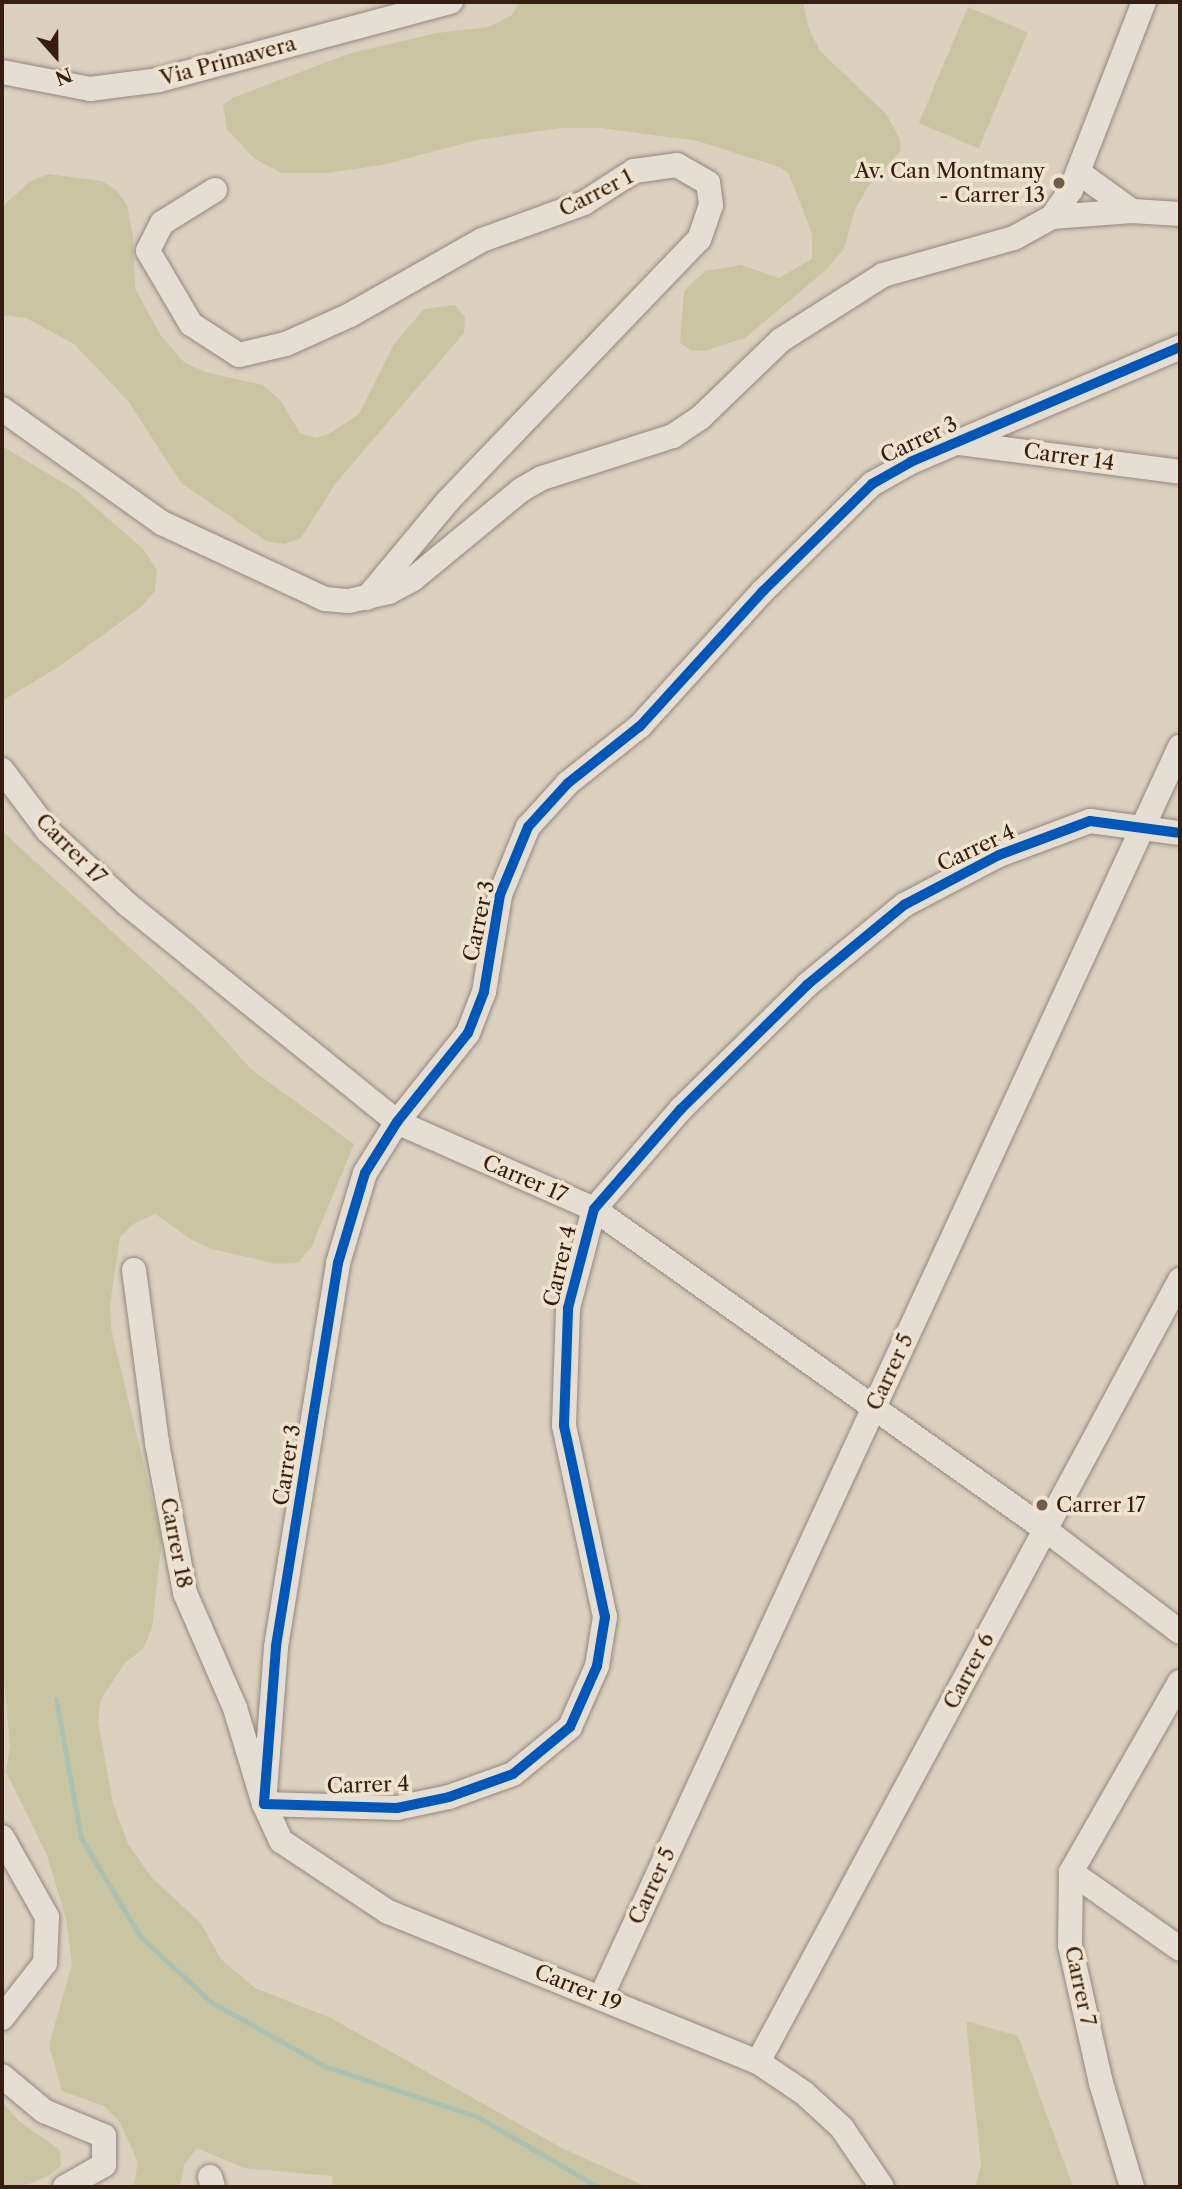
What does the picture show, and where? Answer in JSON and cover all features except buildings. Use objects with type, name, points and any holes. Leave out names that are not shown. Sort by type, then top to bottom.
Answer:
[{"type":"street","name":"Via Primavera","points":[[2,72],[90,89],[159,80],[451,2]]},
{"type":"street","points":[[1052,217],[1078,172],[1144,2]]},
{"type":"street","name":"Carrer 1","points":[[215,190],[162,223],[148,251],[191,324],[239,355],[286,344],[350,315],[482,240],[584,203],[634,171],[677,165],[708,183],[711,205],[699,239],[447,502],[367,598]]},
{"type":"street","points":[[1078,172],[1132,211]]},
{"type":"street","points":[[2,409],[52,442],[162,523],[325,599],[367,598],[413,579],[521,490],[542,478],[673,436],[701,417],[781,340],[874,281],[1014,238],[1052,217],[1132,211],[1180,214]]},
{"type":"street","name":"Carrer 3","points":[[264,1804],[276,1647],[338,1263],[365,1174],[397,1122],[468,1033],[484,992],[500,895],[528,827],[568,783],[640,726],[763,591],[872,484],[958,442],[1180,347]]},
{"type":"street","points":[[2,396],[52,442]]},
{"type":"street","name":"Carrer 14","points":[[958,442],[1180,472]]},
{"type":"street","name":"Carrer 5","points":[[601,1997],[1180,747]]},
{"type":"street","name":"Carrer 17","points":[[2,770],[48,831],[127,904],[397,1122],[594,1209],[873,1410],[1046,1530],[1180,1632]]},
{"type":"street","name":"Carrer 4","points":[[264,1804],[397,1808],[449,1797],[513,1774],[570,1727],[597,1666],[606,1617],[564,1425],[568,1308],[594,1209],[681,1108],[807,985],[904,905],[999,855],[1090,821],[1180,833]]},
{"type":"street","name":"Carrer 18","points":[[134,1270],[157,1443],[185,1594],[235,1708],[264,1804]]},
{"type":"street","name":"Carrer 6","points":[[758,2062],[1180,1280]]},
{"type":"street","name":"Carrer 7","points":[[1132,2187],[1101,2082],[1070,1945],[1072,1872],[1180,1682]]},
{"type":"street","name":"Carrer 19","points":[[264,1804],[281,1841],[388,1912],[758,2062],[804,2093],[842,2128],[882,2187]]},
{"type":"street","points":[[2,1837],[47,1917],[45,1963],[2,2018]]},
{"type":"street","points":[[1072,1872],[1180,1949]]},
{"type":"street","points":[[2,2076],[44,2111],[104,2136],[104,2165],[65,2187]]},
{"type":"shaded area","points":[[519,2],[803,2],[808,27],[820,51],[886,114],[899,137],[901,150],[867,188],[854,212],[844,249],[827,269],[745,338],[704,351],[691,350],[680,343],[684,291],[705,271],[741,265],[779,278],[812,259],[812,234],[789,174],[779,167],[698,141],[601,128],[561,128],[477,140],[382,165],[327,173],[281,173],[255,159],[227,130],[223,105],[232,98],[351,53],[437,33],[489,27],[512,15]]},
{"type":"shaded area","points":[[968,7],[1028,32],[979,148],[919,123]]},
{"type":"shaded area","points":[[48,174],[102,181],[116,190],[127,205],[133,237],[135,288],[161,336],[184,362],[205,372],[263,385],[281,401],[300,433],[315,438],[329,434],[359,414],[394,344],[424,309],[455,305],[465,317],[464,333],[336,483],[301,538],[284,544],[266,541],[181,483],[129,402],[74,344],[26,318],[2,315],[2,207],[29,182]]},
{"type":"shaded area","points":[[2,446],[77,491],[143,549],[157,570],[155,591],[141,607],[63,664],[2,701]]},
{"type":"shaded area","points":[[2,831],[196,1008],[251,1069],[354,1144],[312,1246],[298,1263],[276,1264],[212,1249],[192,1240],[155,1214],[135,1223],[120,1237],[110,1304],[111,1328],[162,1540],[152,1627],[144,1648],[125,1663],[101,1699],[98,1722],[113,1803],[128,1844],[153,1879],[200,1922],[221,1959],[255,1988],[331,2018],[560,2147],[647,2187],[333,2187],[332,2176],[244,2168],[197,2148],[184,2165],[180,2187],[127,2187],[134,2183],[138,2162],[119,2121],[104,2106],[62,2091],[49,2045],[72,1964],[66,1919],[47,1855],[6,1772],[10,1746],[2,1660]]},
{"type":"shaded area","points":[[966,2021],[1018,2036],[1073,2187],[975,2187],[981,2165]]},
{"type":"shaded area","points":[[2,2102],[19,2121],[60,2150],[61,2166],[48,2176],[22,2187],[2,2187]]},
{"type":"waterway","points":[[56,1699],[81,1838],[140,1936],[211,2002],[327,2067],[478,2117],[598,2187]]},
{"type":"cycle path","points":[[1180,347],[911,462],[872,484],[763,591],[640,726],[568,783],[528,827],[500,895],[484,992],[468,1033],[397,1122],[365,1173],[338,1263],[276,1647],[264,1804],[397,1808],[449,1797],[513,1774],[570,1727],[597,1666],[605,1617],[564,1425],[568,1308],[594,1209],[681,1109],[807,985],[904,905],[999,855],[1090,821],[1180,833]]},
{"type":"place","name":"Av. Can Montmany - Carrer 13","points":[[1059,183]]},
{"type":"place","name":"Carrer 17","points":[[1042,1505]]}]
